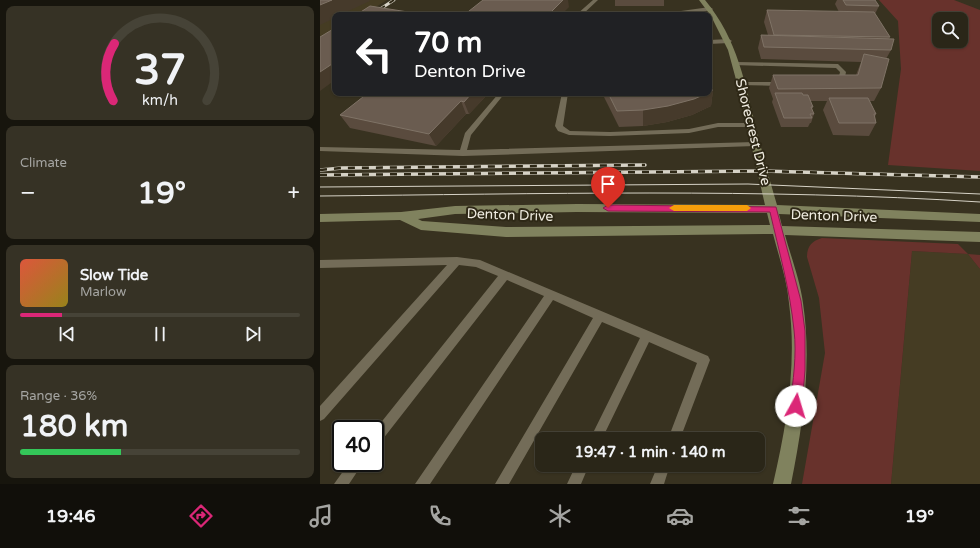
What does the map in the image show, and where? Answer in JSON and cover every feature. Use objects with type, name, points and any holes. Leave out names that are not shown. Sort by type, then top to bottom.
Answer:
[{"type":"main road","name":"Shorecrest Drive","points":[[702,0],[712,12]]},
{"type":"main road","name":"Shorecrest Drive","points":[[712,12],[729,41],[736,64],[755,144],[796,301],[800,331],[800,370],[796,406],[782,484]]},
{"type":"main road","name":"Denton Drive","points":[[320,218],[401,216],[455,210],[577,208],[773,209],[980,218]]},
{"type":"main road","name":"Denton Drive","points":[[401,216],[421,225],[506,232],[778,230],[975,237]]},
{"type":"lane","points":[[582,12],[596,0]]},
{"type":"lane","points":[[688,12],[710,9]]},
{"type":"lane","points":[[712,42],[729,41]]},
{"type":"lane","points":[[736,64],[838,66],[843,72],[841,82],[838,84],[830,84]]},
{"type":"lane","points":[[741,84],[786,84]]},
{"type":"lane","points":[[463,153],[468,135],[500,96]]},
{"type":"lane","points":[[564,96],[559,126],[564,132],[575,134],[689,131],[718,126],[751,125]]},
{"type":"lane","points":[[320,149],[463,153],[755,144]]},
{"type":"lane","points":[[320,264],[457,261],[477,263],[704,360],[677,432]]},
{"type":"lane","points":[[320,415],[457,261]]},
{"type":"lane","points":[[384,429],[505,275]]},
{"type":"lane","points":[[422,484],[551,295]]},
{"type":"lane","points":[[502,484],[600,316]]},
{"type":"lane","points":[[599,432],[646,336]]},
{"type":"lane","points":[[341,484],[350,472]]},
{"type":"lane","points":[[574,484],[580,472]]},
{"type":"lane","points":[[657,484],[661,472]]},
{"type":"shaded area","points":[[320,0],[387,0],[368,12],[332,12],[332,34],[320,41]]},
{"type":"shaded area","points":[[879,0],[954,0],[980,10],[980,171],[888,165],[901,69],[898,21]]},
{"type":"shaded area","points":[[822,238],[958,244],[968,254],[912,251],[891,484],[802,484],[825,353],[819,298],[807,253],[811,244]]},
{"type":"shaded area","points":[[912,251],[968,254],[980,269],[980,484],[891,484]]},
{"type":"shaded area","points":[[968,254],[980,255],[980,269]]},
{"type":"building","points":[[320,0],[332,0],[320,5]]},
{"type":"building","points":[[483,0],[563,0],[551,12],[468,12]]},
{"type":"building","points":[[843,0],[875,0],[879,6],[846,5]]},
{"type":"building","points":[[370,6],[408,12],[361,12]]},
{"type":"building","points":[[767,10],[874,12],[890,37],[774,35]]},
{"type":"building","points":[[332,30],[332,64],[320,72],[320,37]]},
{"type":"building","points":[[761,35],[894,39],[891,50],[764,47]]},
{"type":"building","points":[[864,54],[889,59],[881,88],[778,89],[773,75],[858,75]]},
{"type":"building","points":[[775,93],[802,93],[803,95],[808,95],[813,107],[811,107],[814,114],[810,114],[812,118],[784,118]]},
{"type":"building","points":[[364,96],[469,96],[464,102],[461,101],[429,134],[340,115]]},
{"type":"building","points":[[610,96],[701,96],[668,106],[643,110],[617,111]]},
{"type":"building","points":[[829,98],[868,98],[876,114],[874,114],[876,123],[839,123]]},
{"type":"tram line","points":[[320,187],[748,184],[980,194]]},
{"type":"tram line","points":[[320,196],[732,193],[980,202]]},
{"type":"railway","points":[[376,12],[394,0]]},
{"type":"railway","points":[[320,170],[342,168],[645,165]]},
{"type":"railway","points":[[320,175],[762,171],[980,177]]},
{"type":"slow traffic","points":[[674,208],[747,208]]},
{"type":"route","points":[[608,208],[773,209],[796,301],[800,331],[800,370],[796,406]]}]
